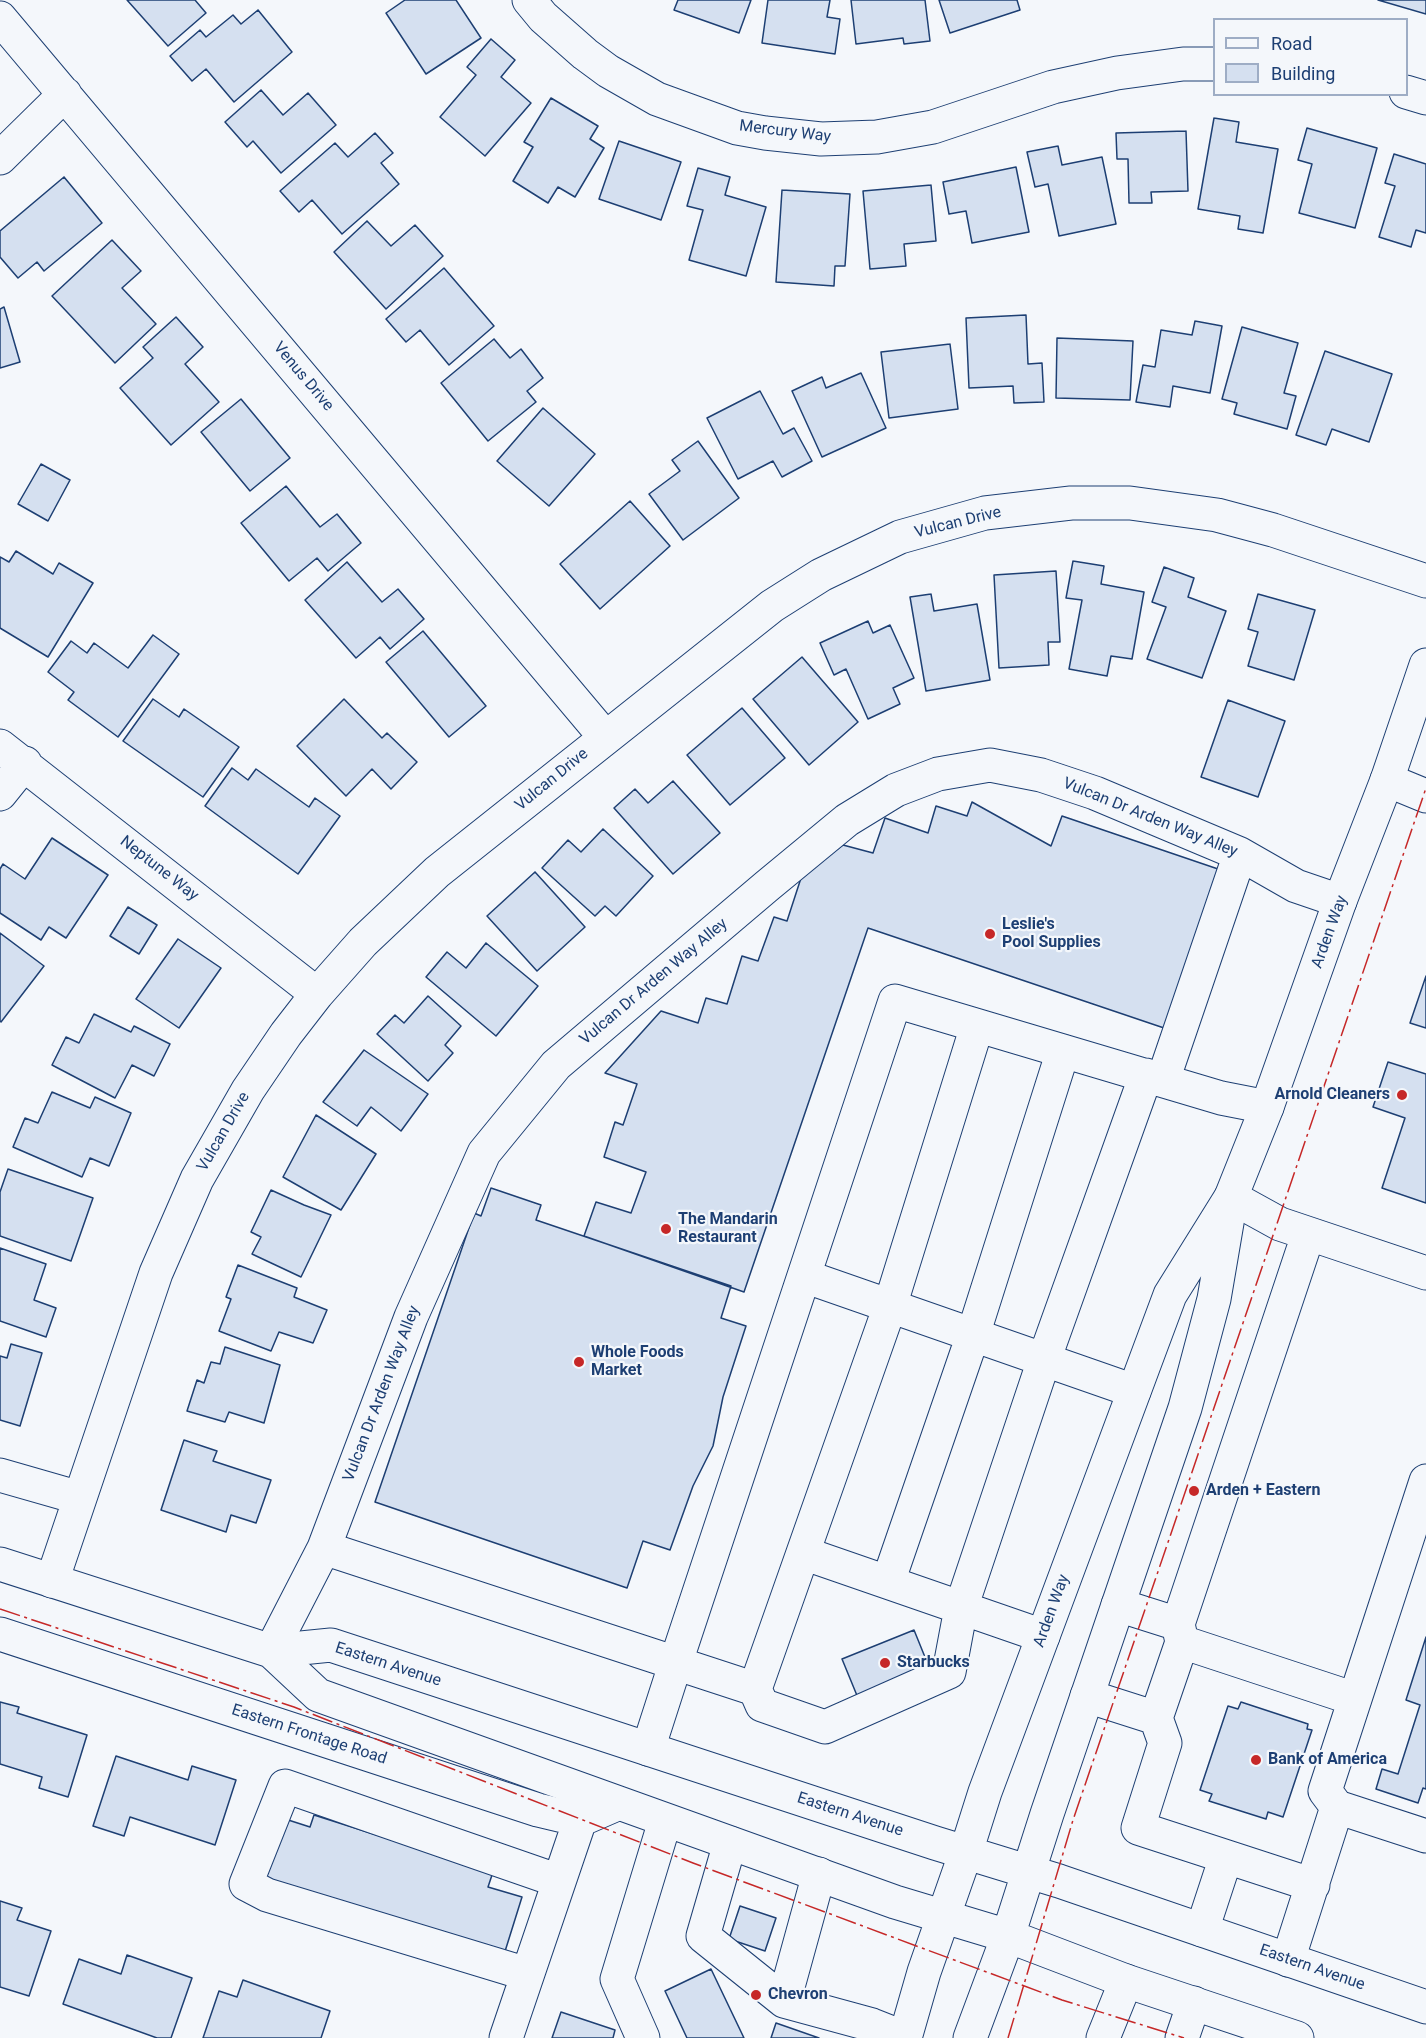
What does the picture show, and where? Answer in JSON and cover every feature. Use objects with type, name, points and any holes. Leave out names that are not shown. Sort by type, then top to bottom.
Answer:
[{"type":"main road","name":"Mercury Way","points":[[529,0],[585,54],[608,71],[657,99],[737,128],[821,139],[878,137],[933,127],[1053,87],[1117,73],[1183,64],[1213,64]]},
{"type":"main road","name":"Venus Drive","points":[[0,18],[605,737]]},
{"type":"main road","points":[[1408,92],[1426,98]]},
{"type":"main road","points":[[0,158],[66,94]]},
{"type":"main road","name":"Vulcan Drive","points":[[52,1581],[156,1273],[197,1179],[248,1090],[286,1034],[317,994],[363,942],[437,872],[772,606],[821,575],[900,537],[984,513],[1083,503],[1130,503],[1217,515],[1273,530],[1426,581]]},
{"type":"main road","name":"Arden Way","points":[[905,2038],[924,1972],[985,1792],[1170,1295],[1231,1197],[1268,1107],[1340,901],[1387,780],[1426,665]]},
{"type":"main road","points":[[0,794],[12,755]]},
{"type":"main road","name":"Neptune Way","points":[[12,755],[317,994]]},
{"type":"main road","name":"Vulcan Dr Arden Way Alley","points":[[271,1651],[324,1548],[411,1317],[484,1152],[556,1065],[847,820],[896,790],[938,774],[990,765],[1041,775],[1095,793],[1240,854],[1296,886],[1340,901]]},
{"type":"main road","points":[[1387,780],[1426,796]]},
{"type":"main road","points":[[977,1026],[890,1306],[755,1689],[762,1705],[825,1727],[949,1672],[961,1608],[1044,1360],[1240,854]]},
{"type":"main road","points":[[648,1749],[896,1001],[1221,1098],[1268,1107]]},
{"type":"main road","points":[[888,1582],[973,1335],[1063,1051]]},
{"type":"main road","points":[[1231,1197],[1280,1224],[1308,1235],[1426,1273]]},
{"type":"main road","name":"Arden Way","points":[[970,2038],[1008,1936],[1185,1408],[1214,1299],[1231,1197]]},
{"type":"main road","points":[[1308,1235],[1180,1633],[1156,1718],[1166,1743],[1138,1828],[1313,1885]]},
{"type":"main road","points":[[804,1276],[1134,1391]]},
{"type":"main road","points":[[0,1475],[80,1498]]},
{"type":"main road","points":[[1426,1481],[1325,1791],[1337,1807],[1426,1836]]},
{"type":"main road","points":[[324,1548],[755,1689]]},
{"type":"main road","points":[[803,1552],[1043,1636]]},
{"type":"main road","name":"Eastern Avenue","points":[[0,1564],[271,1651],[331,1645],[1029,1871],[1426,2007]]},
{"type":"main road","points":[[1118,1605],[1180,1633],[1355,1699]]},
{"type":"main road","name":"Eastern Frontage Road","points":[[0,1634],[538,1810],[580,1820]]},
{"type":"main road","name":"Eastern Avenue","points":[[271,1651],[318,1695],[895,1902],[1008,1936],[1126,1981],[1298,2038]]},
{"type":"main road","points":[[1087,1695],[1156,1718]]},
{"type":"main road","points":[[527,1974],[267,1895],[246,1884],[285,1786],[559,1881]]},
{"type":"main road","points":[[506,2038],[580,1820],[617,1804]]},
{"type":"main road","points":[[1288,1960],[1337,1807]]},
{"type":"main road","points":[[643,2038],[617,1979],[665,1821]]},
{"type":"main road","points":[[730,1843],[703,1936],[784,2001],[827,2026],[880,2028],[905,2038]]},
{"type":"main road","points":[[1202,1930],[1226,1857]]},
{"type":"main road","points":[[784,2001],[819,1874]]},
{"type":"main road","points":[[1103,2038],[1126,1981]]},
{"type":"main road","points":[[1182,2038],[1194,2003]]},
{"type":"building","points":[[127,0],[195,0],[206,13],[168,46]]},
{"type":"building","points":[[405,0],[456,0],[481,38],[426,74],[386,13]]},
{"type":"building","points":[[678,0],[751,0],[739,33],[674,10]]},
{"type":"building","points":[[768,0],[830,0],[827,17],[840,19],[835,54],[762,43]]},
{"type":"building","points":[[851,0],[925,0],[930,41],[904,44],[903,38],[856,44]]},
{"type":"building","points":[[939,0],[1017,0],[1020,10],[950,33]]},
{"type":"building","points":[[1378,0],[1426,0],[1426,14]]},
{"type":"building","points":[[258,10],[292,52],[234,102],[206,69],[192,81],[170,56],[200,30],[206,37],[233,15],[241,24]]},
{"type":"building","points":[[491,39],[515,60],[501,77],[531,103],[485,156],[440,117],[476,75],[467,67]]},
{"type":"building","points":[[261,90],[283,115],[308,93],[336,125],[281,173],[253,141],[247,147],[225,122]]},
{"type":"building","points":[[551,98],[598,126],[590,139],[604,148],[575,197],[558,187],[548,203],[513,181],[533,147],[524,142]]},
{"type":"building","points":[[1214,118],[1239,122],[1236,142],[1278,149],[1263,233],[1238,229],[1240,216],[1198,209]]},
{"type":"building","points":[[1307,128],[1377,148],[1355,228],[1299,213],[1312,164],[1298,160]]},
{"type":"building","points":[[1186,131],[1188,191],[1151,192],[1152,203],[1129,203],[1128,159],[1117,159],[1116,133]]},
{"type":"building","points":[[375,133],[393,153],[381,163],[399,184],[342,234],[312,200],[299,212],[280,191],[335,143],[348,157]]},
{"type":"building","points":[[619,141],[681,162],[661,220],[599,199]]},
{"type":"building","points":[[1058,146],[1062,165],[1102,157],[1116,224],[1059,236],[1048,184],[1035,187],[1027,152]]},
{"type":"building","points":[[1394,154],[1426,164],[1426,233],[1416,230],[1411,247],[1379,237],[1395,186],[1385,183]]},
{"type":"building","points":[[1016,167],[1029,232],[972,243],[966,211],[949,214],[943,182]]},
{"type":"building","points":[[698,168],[730,177],[725,195],[766,207],[746,276],[689,260],[703,210],[687,206]]},
{"type":"building","points":[[64,177],[102,223],[44,271],[37,262],[18,278],[0,257],[0,231]]},
{"type":"building","points":[[931,185],[936,241],[904,244],[906,266],[870,269],[863,191]]},
{"type":"building","points":[[782,190],[850,194],[845,266],[835,266],[834,286],[776,282]]},
{"type":"building","points":[[367,221],[391,246],[415,225],[443,256],[386,309],[334,252]]},
{"type":"building","points":[[112,240],[141,271],[122,288],[156,324],[115,363],[52,296]]},
{"type":"building","points":[[444,268],[494,326],[449,365],[420,330],[406,342],[386,319]]},
{"type":"building","points":[[4,307],[20,362],[0,368],[0,309]]},
{"type":"building","points":[[1026,315],[1028,364],[1042,363],[1044,402],[1014,403],[1013,386],[969,388],[966,318]]},
{"type":"building","points":[[176,317],[203,347],[185,364],[219,402],[171,445],[120,388],[153,358],[143,347]]},
{"type":"building","points":[[1195,321],[1222,326],[1210,393],[1173,386],[1170,407],[1136,402],[1143,365],[1155,367],[1161,330],[1192,335]]},
{"type":"building","points":[[1242,327],[1298,343],[1284,393],[1296,396],[1287,429],[1234,414],[1237,403],[1222,399]]},
{"type":"building","points":[[1057,338],[1133,341],[1130,400],[1056,398]]},
{"type":"building","points":[[494,339],[510,358],[521,349],[543,378],[527,391],[536,402],[488,441],[441,383]]},
{"type":"building","points":[[950,344],[958,409],[889,418],[881,352]]},
{"type":"building","points":[[1325,351],[1392,374],[1369,442],[1332,429],[1326,445],[1296,435]]},
{"type":"building","points":[[861,373],[886,428],[822,457],[792,391],[822,377],[826,388]]},
{"type":"building","points":[[760,391],[783,434],[794,428],[812,461],[782,477],[773,461],[738,479],[707,418]]},
{"type":"building","points":[[241,399],[290,458],[250,491],[201,432]]},
{"type":"building","points":[[543,408],[595,454],[549,506],[497,461]]},
{"type":"building","points":[[698,441],[739,498],[683,540],[649,494],[680,471],[672,460]]},
{"type":"building","points":[[41,464],[70,480],[48,521],[18,504]]},
{"type":"building","points":[[286,486],[320,527],[337,514],[361,543],[328,571],[317,558],[289,581],[241,523]]},
{"type":"building","points":[[630,501],[670,546],[600,609],[560,564]]},
{"type":"building","points":[[16,551],[53,574],[59,563],[93,583],[48,657],[0,628],[0,557],[9,562]]},
{"type":"building","points":[[1073,561],[1104,566],[1101,584],[1144,592],[1132,659],[1111,656],[1107,676],[1069,669],[1082,600],[1066,598]]},
{"type":"building","points":[[347,562],[382,602],[398,589],[424,619],[390,649],[380,637],[356,658],[305,600]]},
{"type":"building","points":[[1164,567],[1194,578],[1188,597],[1226,611],[1202,678],[1147,659],[1166,607],[1152,602]]},
{"type":"building","points":[[1056,571],[1060,642],[1048,642],[1049,665],[999,668],[994,575]]},
{"type":"building","points":[[931,594],[934,611],[977,604],[990,680],[926,691],[910,597]]},
{"type":"building","points":[[1258,594],[1315,610],[1294,680],[1248,666],[1258,632],[1248,629]]},
{"type":"building","points":[[868,621],[873,633],[890,625],[914,678],[893,688],[900,704],[868,719],[846,669],[834,675],[820,643]]},
{"type":"building","points":[[423,631],[486,706],[449,737],[386,662]]},
{"type":"building","points":[[153,635],[179,654],[118,737],[68,700],[74,692],[48,672],[71,641],[87,653],[94,643],[128,668]]},
{"type":"building","points":[[802,657],[858,722],[809,765],[753,699]]},
{"type":"building","points":[[153,699],[179,717],[184,709],[239,747],[203,797],[123,741]]},
{"type":"building","points":[[344,699],[382,738],[387,733],[417,762],[391,789],[372,769],[346,796],[297,746]]},
{"type":"building","points":[[1228,700],[1285,721],[1258,797],[1201,777]]},
{"type":"building","points":[[742,708],[785,758],[730,805],[687,755]]},
{"type":"building","points":[[232,768],[248,780],[256,769],[309,807],[315,798],[340,816],[298,874],[205,806]]},
{"type":"building","points":[[673,781],[720,833],[673,874],[614,808],[635,789],[648,803]]},
{"type":"building","points":[[972,802],[1051,846],[1062,816],[1218,869],[1164,1028],[868,928],[744,1292],[584,1236],[596,1202],[631,1213],[646,1172],[604,1157],[615,1122],[623,1125],[637,1084],[605,1073],[661,1011],[698,1023],[706,998],[727,1004],[742,956],[758,961],[774,917],[787,921],[802,875],[843,845],[873,853],[885,818],[928,833],[936,806],[967,816]]},
{"type":"building","points":[[603,829],[653,876],[616,916],[605,906],[595,916],[542,868],[568,840],[581,852]]},
{"type":"building","points":[[52,838],[108,875],[66,938],[49,927],[41,940],[0,913],[0,869],[3,864],[25,879]]},
{"type":"building","points":[[535,872],[585,927],[537,971],[487,916]]},
{"type":"building","points":[[128,907],[157,925],[139,954],[110,936]]},
{"type":"building","points":[[0,933],[44,966],[1,1022],[0,1021]]},
{"type":"building","points":[[178,939],[221,968],[179,1028],[136,999]]},
{"type":"building","points":[[486,943],[538,986],[496,1036],[426,977],[447,952],[466,968]]},
{"type":"building","points":[[1426,976],[1426,1028],[1410,1023]]},
{"type":"building","points":[[428,996],[461,1026],[445,1045],[453,1053],[428,1081],[377,1034],[395,1015],[404,1023]]},
{"type":"building","points":[[94,1014],[131,1032],[134,1026],[170,1044],[154,1076],[132,1065],[115,1098],[52,1065],[66,1037],[79,1043]]},
{"type":"building","points":[[364,1050],[428,1094],[401,1131],[371,1107],[357,1126],[323,1102]]},
{"type":"building","points":[[1388,1062],[1426,1074],[1426,1203],[1382,1188],[1405,1118],[1373,1107]]},
{"type":"building","points":[[52,1092],[90,1108],[95,1097],[131,1113],[109,1166],[90,1158],[82,1177],[13,1147],[25,1118],[38,1123]]},
{"type":"building","points":[[316,1115],[376,1154],[341,1210],[283,1177]]},
{"type":"building","points":[[8,1169],[93,1198],[71,1261],[0,1236],[0,1192]]},
{"type":"building","name":"Whole Foods Market","points":[[491,1188],[541,1205],[536,1220],[731,1286],[721,1318],[746,1326],[723,1397],[713,1446],[693,1486],[670,1550],[643,1541],[627,1588],[375,1502],[474,1213],[481,1216]]},
{"type":"building","points":[[271,1190],[331,1215],[301,1277],[252,1254],[261,1237],[251,1232]]},
{"type":"building","points":[[0,1248],[46,1264],[34,1300],[56,1308],[46,1337],[0,1321]]},
{"type":"building","points":[[238,1265],[297,1288],[294,1297],[327,1310],[313,1343],[279,1332],[271,1351],[219,1331],[231,1299],[226,1297]]},
{"type":"building","points":[[11,1344],[42,1353],[20,1426],[0,1420],[0,1356],[7,1358]]},
{"type":"building","points":[[225,1347],[280,1365],[264,1423],[229,1412],[225,1422],[187,1411],[197,1380],[204,1383],[211,1362],[220,1364]]},
{"type":"building","points":[[184,1440],[217,1451],[213,1461],[271,1480],[256,1523],[231,1515],[226,1532],[161,1510]]},
{"type":"building","name":"Starbucks","points":[[914,1630],[929,1667],[858,1698],[842,1659]]},
{"type":"building","points":[[1426,1637],[1426,1789],[1423,1788],[1418,1803],[1376,1789],[1382,1769],[1398,1774],[1420,1705],[1406,1700]]},
{"type":"building","points":[[0,1702],[19,1707],[17,1713],[87,1735],[68,1797],[39,1788],[42,1777],[0,1764]]},
{"type":"building","name":"Bank of America","points":[[1241,1702],[1308,1724],[1307,1729],[1312,1730],[1283,1817],[1268,1812],[1266,1819],[1209,1801],[1212,1794],[1200,1790],[1228,1706],[1238,1709]]},
{"type":"building","points":[[116,1756],[188,1780],[192,1766],[236,1780],[215,1845],[130,1817],[124,1836],[93,1826]]},
{"type":"building","points":[[314,1815],[493,1872],[488,1887],[522,1897],[502,1961],[261,1885],[282,1818],[310,1827]]},
{"type":"building","points":[[0,1901],[22,1908],[17,1920],[51,1931],[29,1996],[0,1987]]},
{"type":"building","points":[[740,1906],[776,1918],[765,1951],[729,1939]]},
{"type":"building","points":[[127,1955],[192,1978],[171,2038],[157,2038],[63,2004],[79,1959],[121,1974]]},
{"type":"building","points":[[711,1969],[744,2038],[687,2038],[665,1991]]},
{"type":"building","points":[[243,1980],[330,2011],[321,2038],[203,2038],[219,1991],[237,1997]]},
{"type":"building","points":[[561,2012],[615,2030],[613,2038],[552,2038]]},
{"type":"building","points":[[776,2023],[819,2038],[771,2038]]},
{"type":"power","points":[[1008,2038],[1073,1820],[1426,788]]},
{"type":"power","points":[[0,1609],[294,1707],[693,1863],[1062,2000],[1184,2038]]},
{"type":"place","name":"Leslie's Pool Supplies","points":[[990,934]]},
{"type":"place","name":"Arnold Cleaners","points":[[1402,1095]]},
{"type":"place","name":"The Mandarin Restaurant","points":[[666,1229]]},
{"type":"place","name":"Whole Foods Market","points":[[579,1362]]},
{"type":"place","name":"Arden + Eastern","points":[[1194,1491]]},
{"type":"place","name":"Starbucks","points":[[885,1663]]},
{"type":"place","name":"Bank of America","points":[[1256,1760]]},
{"type":"place","name":"Chevron","points":[[756,1995]]}]
